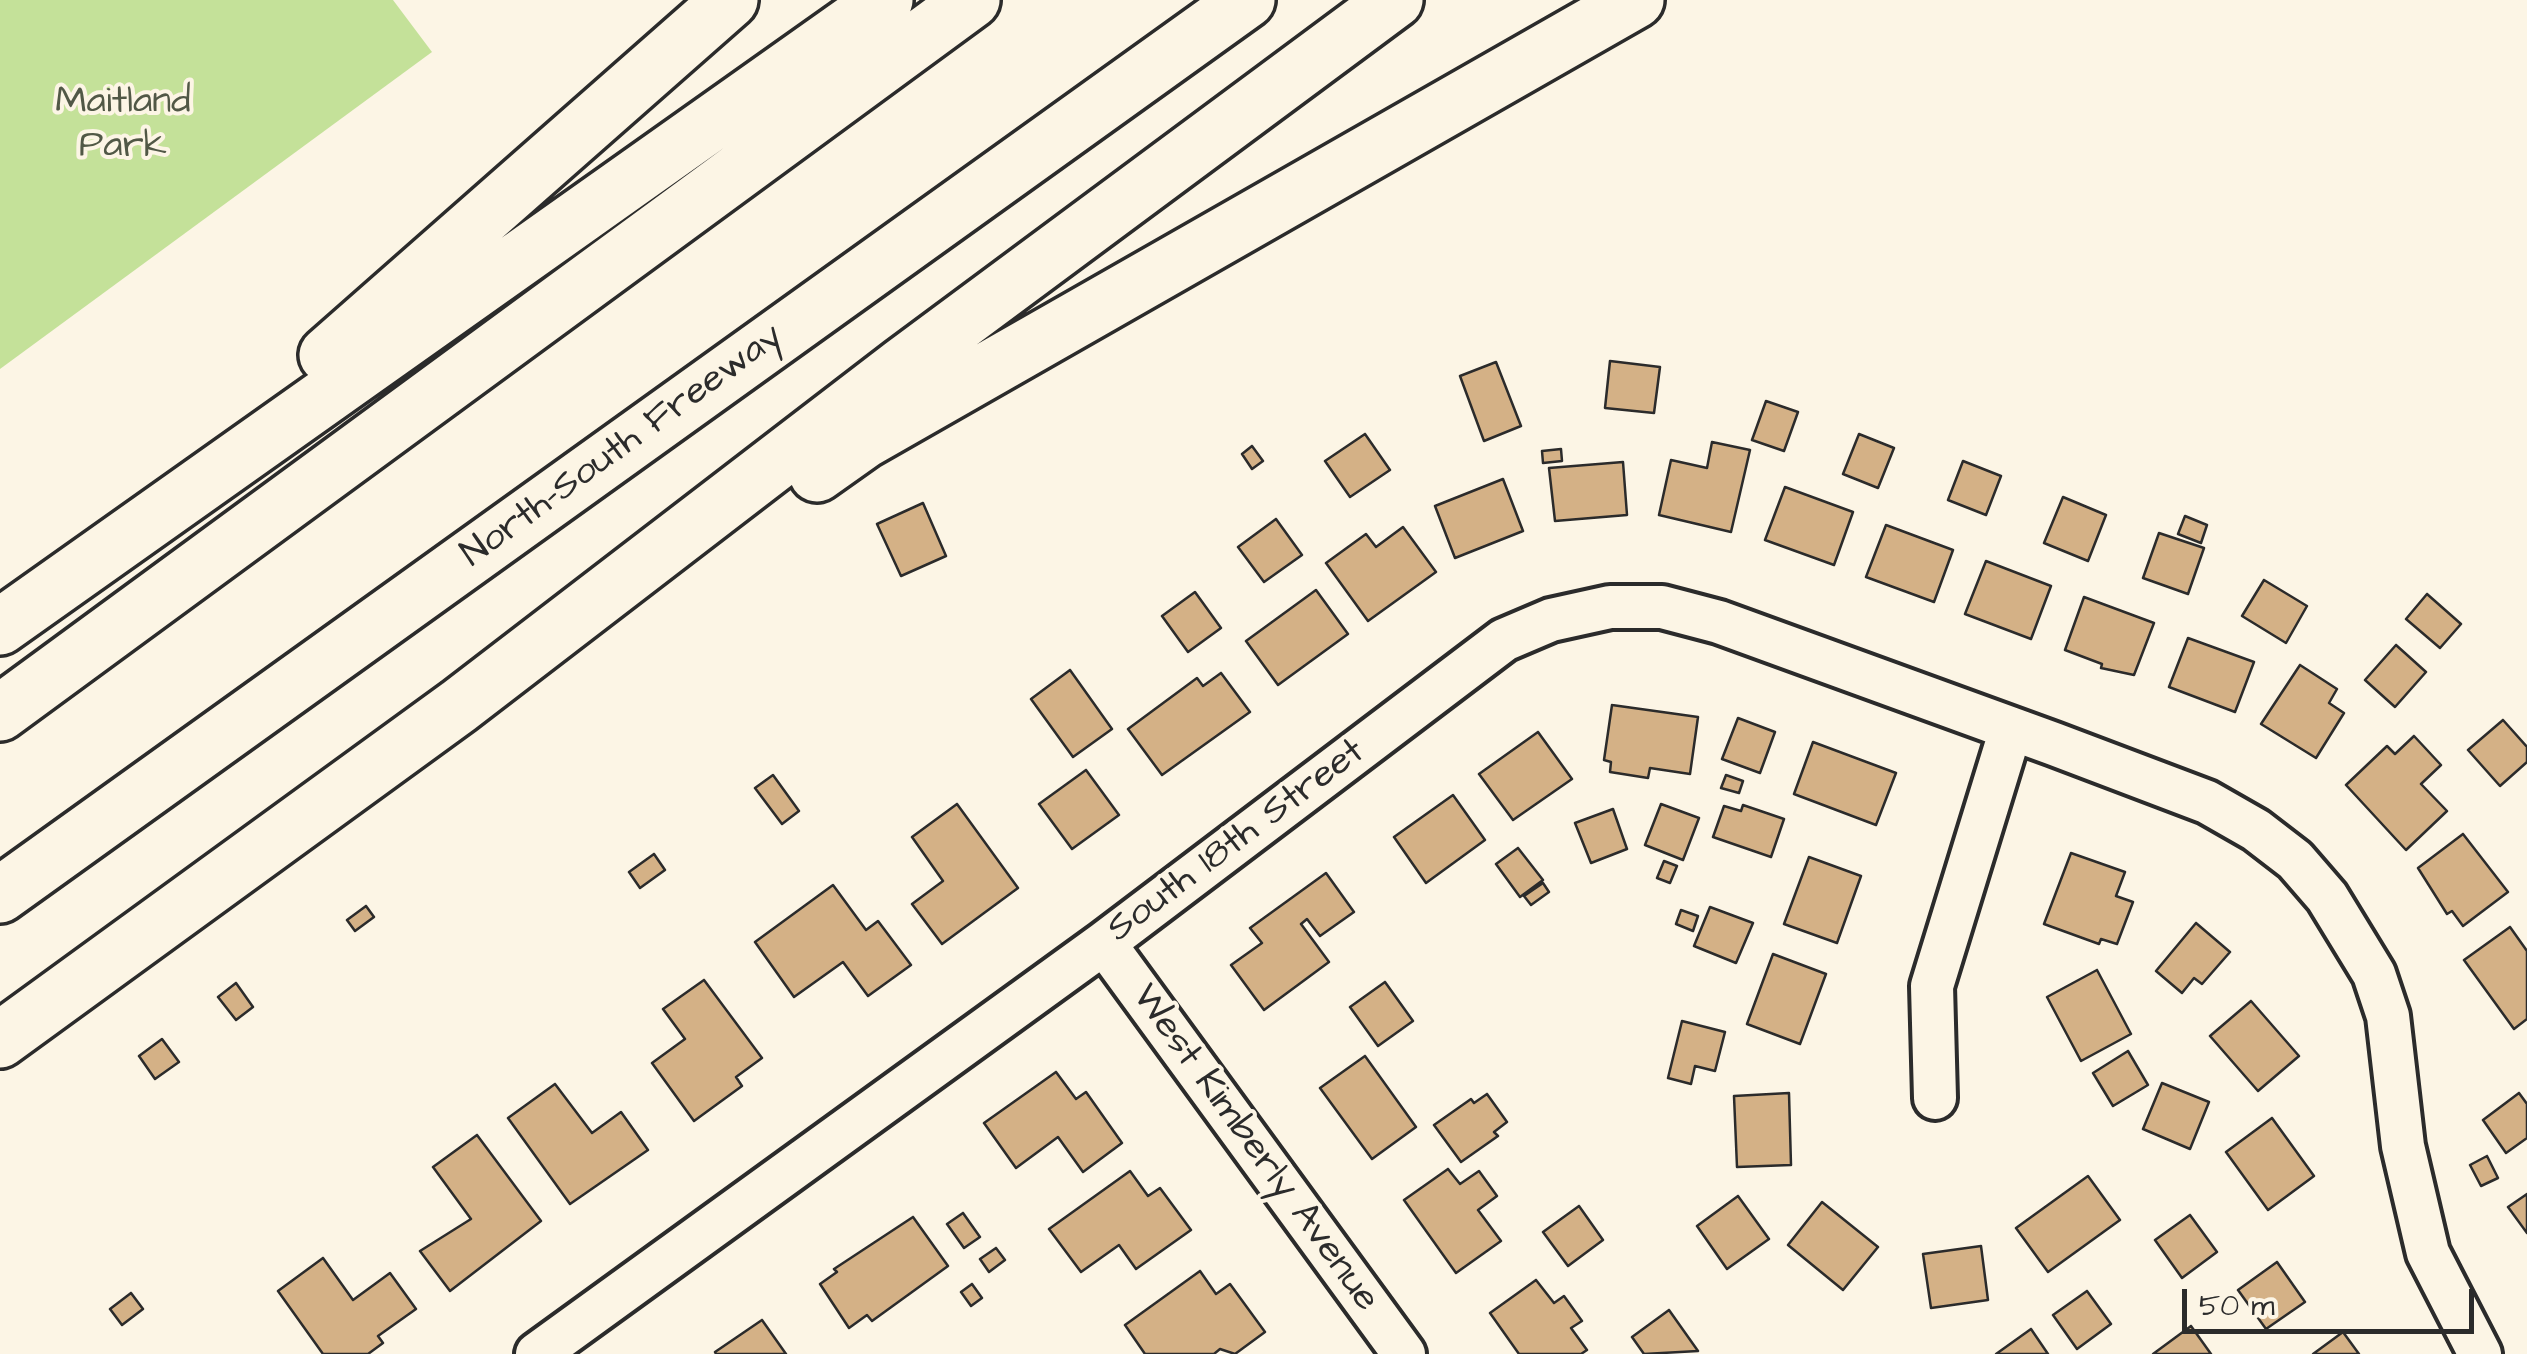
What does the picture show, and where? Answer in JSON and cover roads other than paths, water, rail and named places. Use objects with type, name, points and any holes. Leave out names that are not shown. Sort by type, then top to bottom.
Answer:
[{"type":"highway","points":[[98,556],[730,0]]},
{"type":"highway","points":[[0,627],[885,0]]},
{"type":"highway","points":[[0,713],[972,0]]},
{"type":"highway","name":"North-South Freeway","points":[[0,895],[1248,0]]},
{"type":"highway","points":[[0,1040],[459,706],[872,388],[1395,0]]},
{"type":"highway","points":[[459,706],[544,667],[865,440],[1636,0]]},
{"type":"street","name":"South 18th Street","points":[[537,1354],[1104,943],[1504,640],[1552,620],[1610,607],[1662,607],[1719,622],[2010,728],[2207,802],[2256,830],[2295,860],[2327,897],[2374,974],[2388,1016],[2403,1146],[2428,1253],[2480,1354]]},
{"type":"street","points":[[1935,1098],[1932,986],[2010,728]]},
{"type":"street","name":"West Kimberly Avenue","points":[[1104,943],[1404,1354]]},
{"type":"park label","name":"Maitland Park","points":[[123,126]]}]
